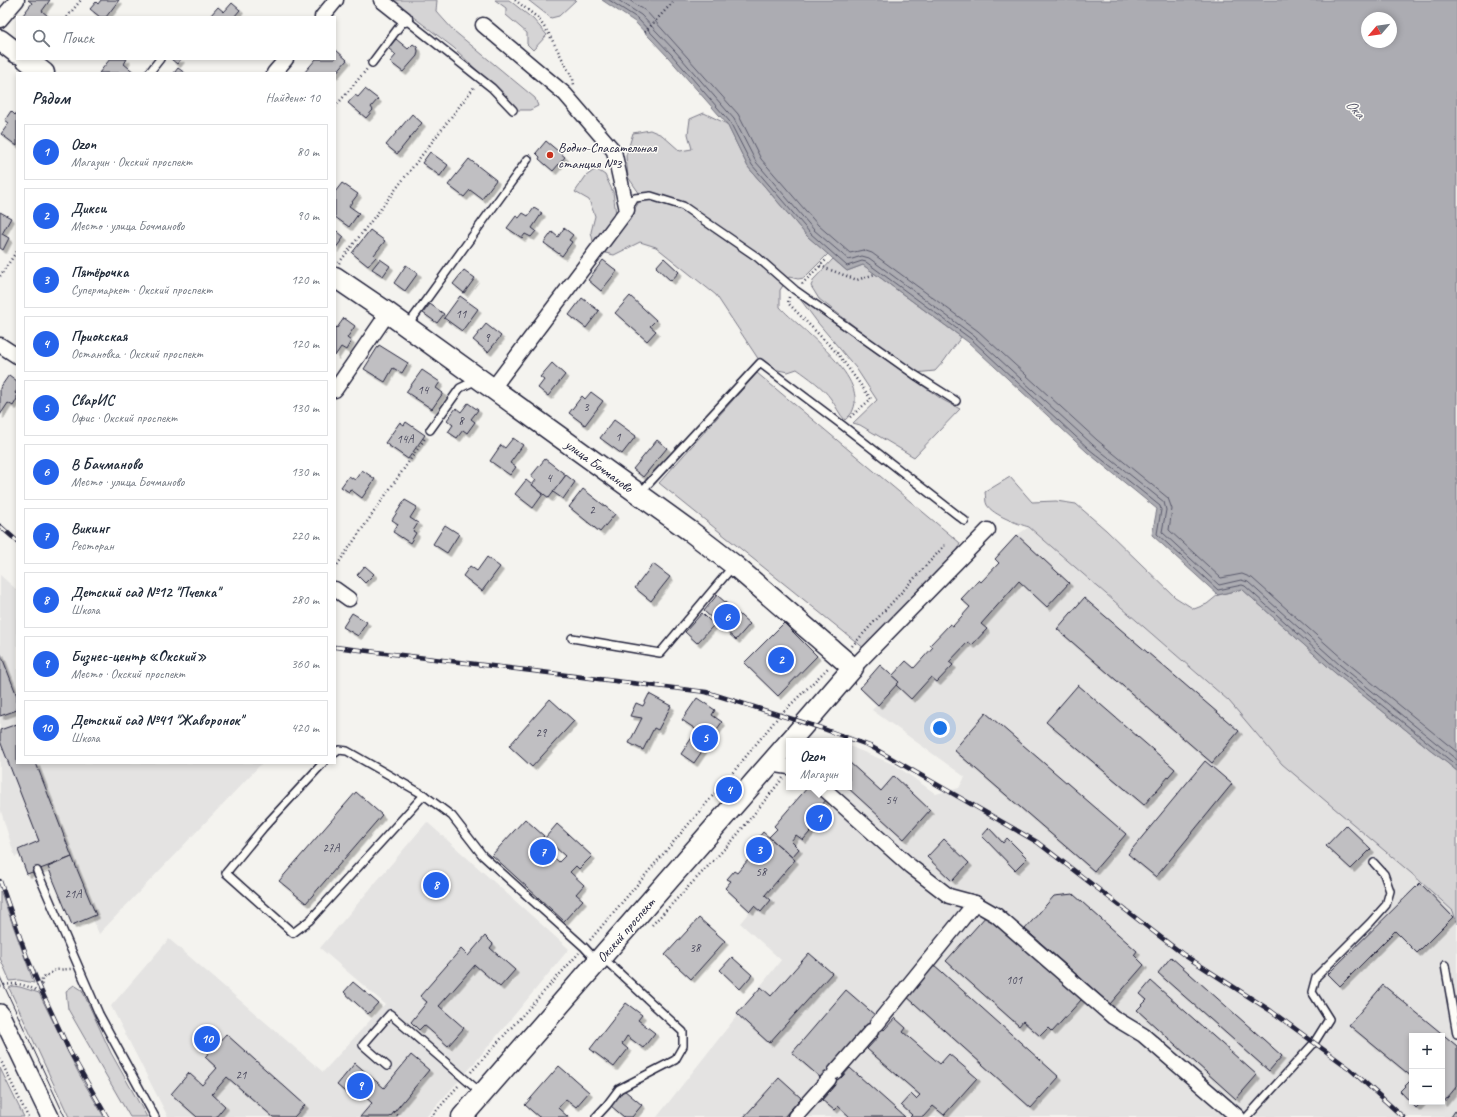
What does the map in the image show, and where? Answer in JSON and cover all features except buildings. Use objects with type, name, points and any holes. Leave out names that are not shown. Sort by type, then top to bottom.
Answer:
[{"type":"main road","points":[[0,40],[16,52]]},
{"type":"main road","points":[[27,60],[43,72]]},
{"type":"main road","name":"улица Бочманово","points":[[336,278],[388,313],[690,531],[734,565],[847,662]]},
{"type":"main road","name":"Окский проспект","points":[[793,738],[847,662]]},
{"type":"main road","name":"Окский проспект","points":[[462,1117],[600,959],[780,765],[786,751]]},
{"type":"street","points":[[0,20],[17,0]]},
{"type":"street","points":[[323,16],[336,0]]},
{"type":"street","points":[[381,0],[405,19]]},
{"type":"street","points":[[483,25],[565,94],[614,151],[627,210],[486,384]]},
{"type":"street","points":[[275,72],[285,60]]},
{"type":"street","points":[[336,389],[388,313]]},
{"type":"street","points":[[0,345],[16,355]]},
{"type":"street","points":[[847,662],[988,530]]},
{"type":"street","points":[[336,590],[349,599]]},
{"type":"street","points":[[825,790],[910,866],[949,896],[975,903],[996,914],[1113,1017],[1143,1035],[1238,1117]]},
{"type":"street","points":[[795,1117],[874,1028],[975,903]]},
{"type":"street","points":[[0,1013],[50,1117]]},
{"type":"lane","points":[[372,63],[405,19],[492,88],[513,110]]},
{"type":"lane","points":[[150,72],[159,60]]},
{"type":"lane","points":[[406,326],[528,159]]},
{"type":"lane","points":[[627,210],[635,198],[651,196],[683,206],[757,257],[795,290],[915,375],[956,401]]},
{"type":"lane","points":[[638,494],[760,363],[965,521]]},
{"type":"lane","points":[[430,430],[460,388],[486,384]]},
{"type":"lane","points":[[572,638],[660,653],[734,565]]},
{"type":"lane","points":[[336,752],[339,750],[347,751],[424,795],[452,816],[483,856],[584,947],[600,959],[683,1032],[683,1046],[675,1060],[620,1089],[608,1105],[596,1117]]},
{"type":"lane","points":[[322,764],[263,828],[226,873],[294,933],[310,920],[424,795]]},
{"type":"lane","points":[[1248,1117],[1314,1043],[1329,1019],[1312,992],[1316,977],[1386,905],[1390,891],[1384,874],[1374,863]]},
{"type":"lane","points":[[37,870],[99,1014],[155,1117]]},
{"type":"lane","points":[[1444,965],[1457,1034]]},
{"type":"lane","points":[[387,1066],[363,1045],[390,1014],[482,1094]]},
{"type":"path","points":[[68,16],[81,0]]},
{"type":"path","points":[[515,0],[538,18],[549,34],[573,79],[575,86]]},
{"type":"path","points":[[645,32],[675,0]]},
{"type":"path","points":[[336,106],[372,63]]},
{"type":"path","points":[[336,267],[480,79]]},
{"type":"path","points":[[0,276],[16,252]]},
{"type":"path","points":[[826,259],[795,290],[790,296],[788,303],[838,354],[871,399],[850,418]]},
{"type":"path","points":[[820,266],[857,280],[875,274]]},
{"type":"path","points":[[336,567],[430,430]]},
{"type":"path","points":[[431,1117],[584,947],[779,716],[847,662],[854,645],[945,546]]},
{"type":"path","points":[[0,986],[24,984],[38,991],[41,990],[42,979],[55,970],[79,969]]},
{"type":"path","points":[[0,1059],[28,1117]]},
{"type":"path","points":[[394,1112],[400,1117]]},
{"type":"shaded area","points":[[393,0],[437,0],[436,11],[454,31],[535,98],[538,106],[530,110],[518,110],[454,48]]},
{"type":"shaded area","points":[[495,0],[509,0],[533,19],[547,35],[533,50],[527,44],[527,33],[506,15],[506,8]]},
{"type":"shaded area","points":[[528,0],[576,0],[559,16],[551,18]]},
{"type":"shaded area","points":[[704,113],[727,124],[748,167],[807,236],[828,254],[804,278],[798,279],[789,277],[780,290],[780,307],[830,354],[842,368],[851,383],[855,397],[853,410],[845,420],[824,390],[797,369],[788,372],[773,369],[759,360],[716,295],[656,247],[640,242],[614,255],[601,252],[593,241],[591,232],[595,216],[589,200],[575,192],[586,176],[596,169],[605,175],[613,192],[616,214],[631,215],[642,197],[628,177],[626,156],[633,133],[650,130],[662,135],[680,151],[692,149],[688,134],[690,119]]},
{"type":"shaded area","points":[[833,259],[847,271],[863,265],[961,337],[935,371],[915,373],[819,299],[811,286],[814,279]]},
{"type":"shaded area","points":[[800,299],[943,400],[960,409],[914,457],[860,425],[853,423],[877,400],[856,368]]},
{"type":"shaded area","points":[[757,373],[960,543],[956,556],[865,649],[659,483]]},
{"type":"shaded area","points":[[1010,477],[1032,502],[1056,501],[1076,504],[1106,530],[1175,597],[1194,609],[1207,604],[1218,595],[1242,589],[1334,672],[1457,771],[1457,924],[1453,911],[1411,873],[1282,764],[1229,701],[1029,527],[1006,519],[990,509],[986,504],[985,492]]},
{"type":"shaded area","points":[[1029,527],[1229,701],[1282,764],[1457,903],[1457,1117],[657,1117],[781,960],[740,923],[750,911],[725,888],[730,882],[727,879],[734,871],[737,873],[754,853],[749,849],[763,832],[769,837],[776,829],[774,826],[805,790],[852,790],[852,747],[895,765],[936,794],[959,788],[965,777],[872,710],[899,682],[892,676],[906,661],[914,668],[933,647],[930,645],[950,624],[953,626],[970,607],[961,599],[979,580],[981,582],[999,563],[995,559],[1017,535]]},
{"type":"shaded area","points":[[0,575],[16,589],[16,764],[261,764],[99,934],[92,917],[72,925],[48,867],[27,874],[20,855],[15,857],[0,808]]},
{"type":"shaded area","points":[[427,822],[569,949],[467,1072],[426,1117],[168,1117],[111,1006],[169,939],[323,1072],[385,1004],[320,948]]},
{"type":"shaded area","points":[[0,891],[34,983],[19,980],[10,981],[0,958]]},
{"type":"shaded area","points":[[74,985],[82,990],[111,1053],[147,1117],[130,1117],[68,1009],[66,991]]},
{"type":"shaded area","points":[[13,986],[39,993],[79,1074],[104,1117],[69,1117],[9,988]]},
{"type":"shaded area","points":[[0,1068],[24,1117],[0,1117]]},
{"type":"water","name":"Ока","points":[[602,0],[1457,0],[1457,771],[1334,672],[1242,589],[1218,595],[1152,535],[1157,509],[1087,452],[968,342],[863,265],[847,271],[807,236],[748,167],[727,124],[635,22]]},
{"type":"tram line","points":[[0,977],[65,1117]]},
{"type":"railway","points":[[0,526],[16,540]]},
{"type":"railway","points":[[336,647],[706,692],[848,738]]},
{"type":"railway","points":[[852,739],[870,746],[1037,842],[1184,955],[1271,1011],[1350,1069],[1403,1117]]},
{"type":"railway","points":[[0,881],[27,957],[41,990],[70,1052],[107,1117]]},
{"type":"place","name":"Водно-Спасательная станция №3","points":[[550,155]]},
{"type":"place","name":"В Бачманово","points":[[727,617]]},
{"type":"place","name":"Дикси","points":[[781,660]]},
{"type":"place","name":"СварИС","points":[[705,738]]},
{"type":"place","name":"Приокская","points":[[729,790]]},
{"type":"place","name":"Ozon","points":[[819,818]]},
{"type":"place","name":"Пятёрочка","points":[[759,850]]},
{"type":"place","name":"Викинг","points":[[543,852]]},
{"type":"place","name":"Детский сад №12 \"Пчелка\"","points":[[436,885]]},
{"type":"place","name":"Детский сад №41 \"Жаворонок\"","points":[[207,1039]]},
{"type":"place","name":"Бизнес-центр «Окский»","points":[[360,1086]]}]
